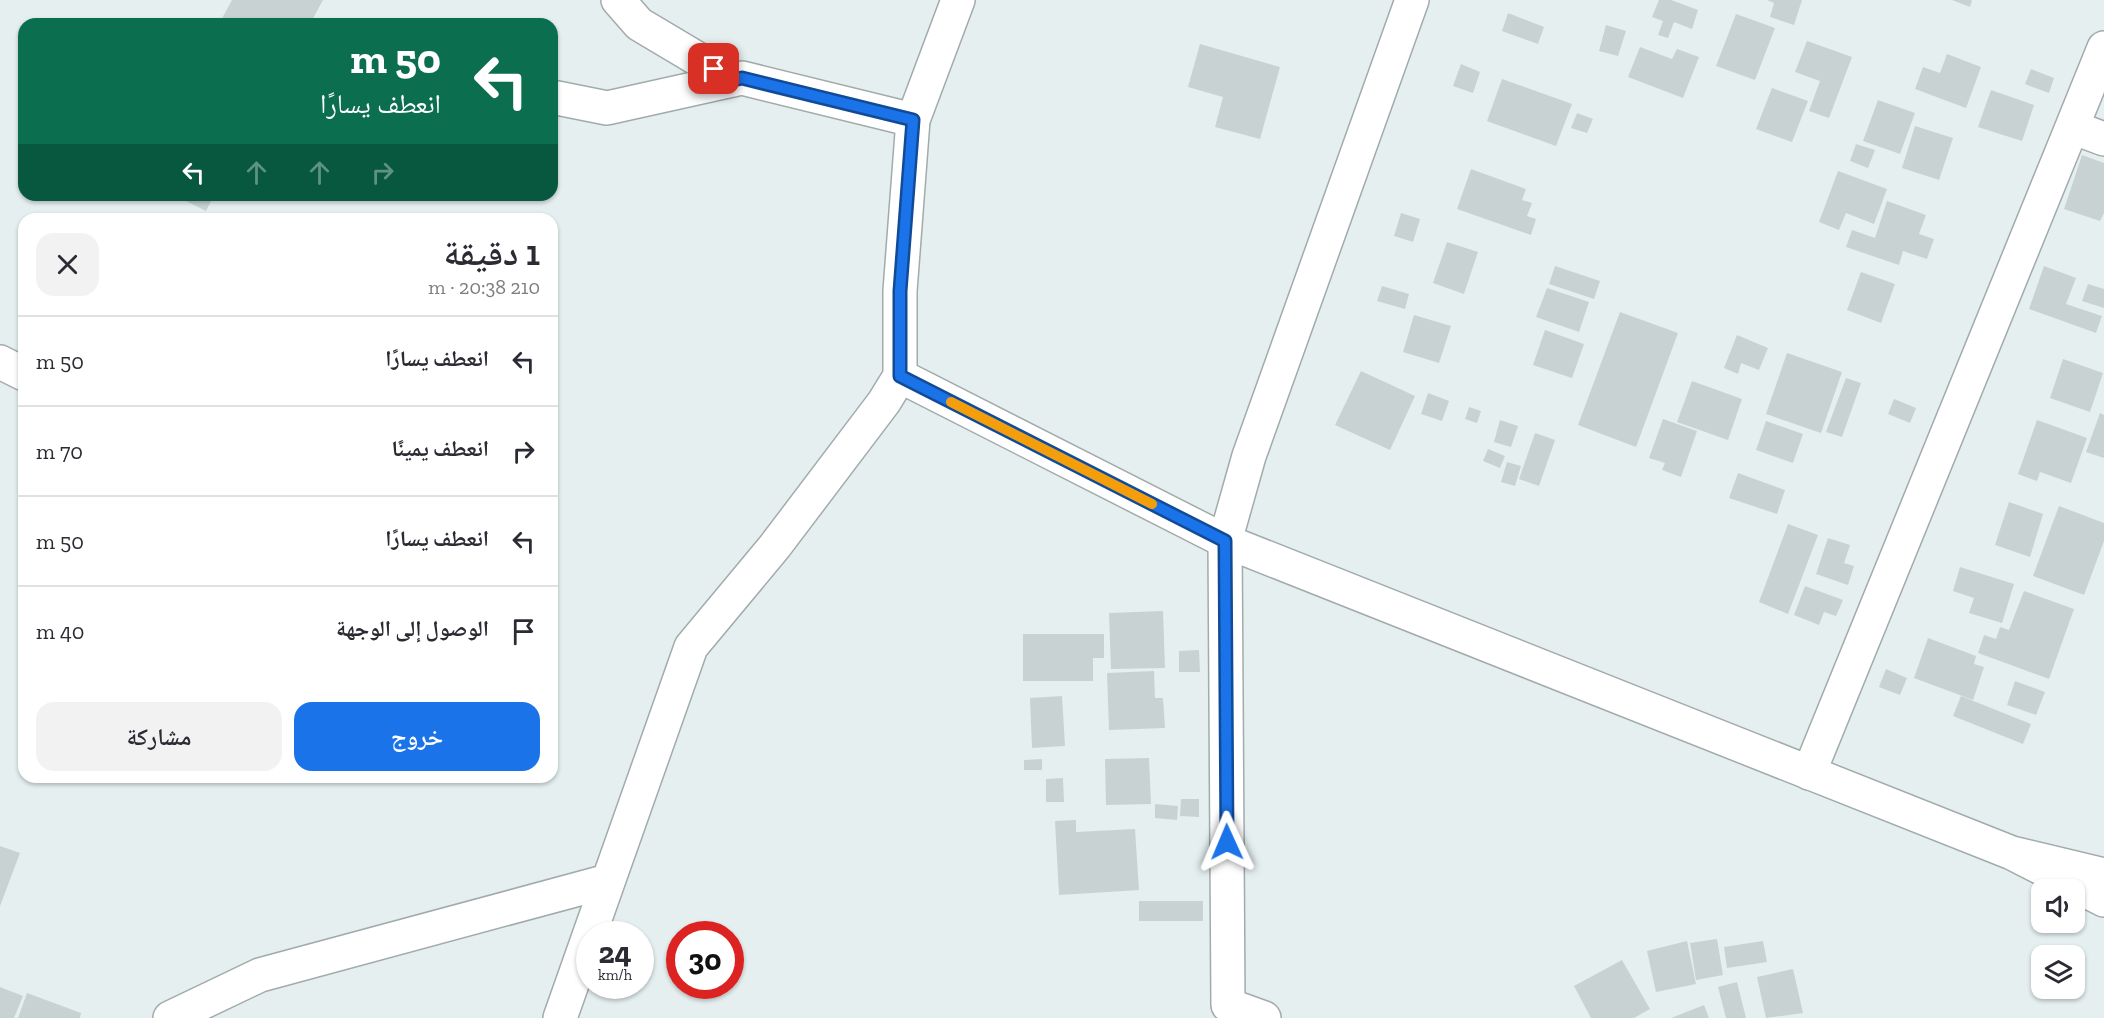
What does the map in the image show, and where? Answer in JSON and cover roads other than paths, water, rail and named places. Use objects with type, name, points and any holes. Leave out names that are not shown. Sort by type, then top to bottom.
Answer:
[{"type":"street","points":[[618,0],[639,24],[733,80]]},
{"type":"street","points":[[560,1018],[691,647],[775,546],[884,402],[900,376],[900,291],[913,120],[958,0]]},
{"type":"street","points":[[1264,1018],[1228,1005],[1225,541],[1249,456],[1412,0]]},
{"type":"street","points":[[1809,773],[2104,48]]},
{"type":"street","points":[[558,98],[607,108],[742,78],[913,120]]},
{"type":"street","points":[[2072,127],[2104,140]]},
{"type":"street","points":[[0,362],[18,371]]},
{"type":"street","points":[[900,376],[1225,541],[2012,853],[2104,900]]},
{"type":"street","points":[[2012,853],[2104,875]]},
{"type":"street","points":[[170,1018],[260,975],[608,881]]}]
